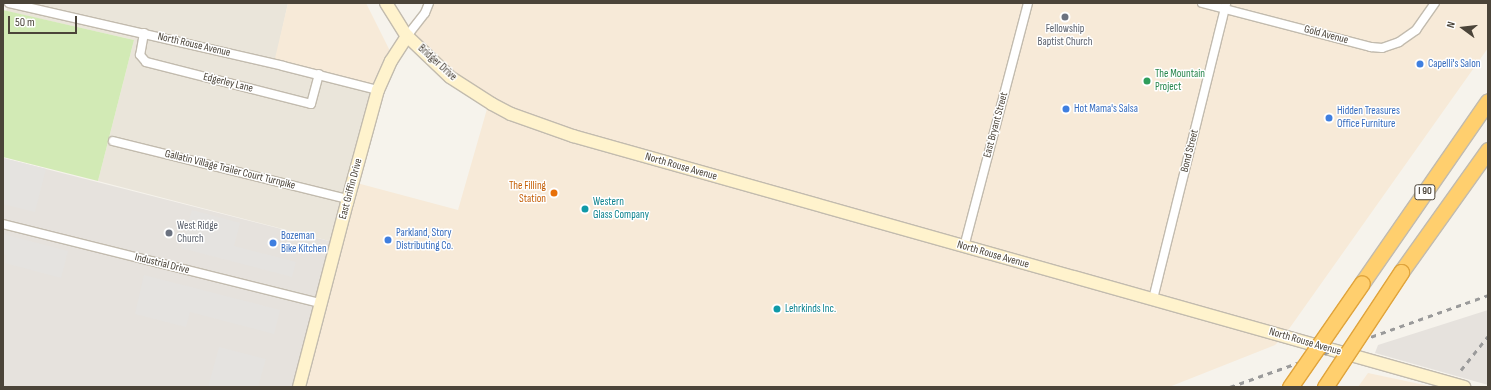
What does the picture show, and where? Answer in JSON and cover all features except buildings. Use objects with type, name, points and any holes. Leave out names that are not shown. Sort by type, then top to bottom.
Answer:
[{"type":"highway","name":"I 90","points":[[1290,387],[1488,101]]},
{"type":"highway","name":"I 90","points":[[1326,387],[1400,272],[1488,150]]},
{"type":"main road","name":"Bridger Drive","points":[[386,3],[407,36],[455,81],[492,104],[523,118]]},
{"type":"main road","name":"East Griffin Drive","points":[[299,387],[378,90],[391,61],[407,36]]},
{"type":"main road","name":"North Rouse Avenue","points":[[523,118],[573,136],[1464,387]]},
{"type":"street","name":"North Rouse Avenue","points":[[9,3],[319,74],[378,90]]},
{"type":"street","name":"East Griffin Drive","points":[[407,36],[425,13],[429,3]]},
{"type":"street","name":"East Bryant Street","points":[[964,246],[1028,3]]},
{"type":"street","name":"Gold Avenue","points":[[1202,3],[1226,6],[1368,46],[1382,48],[1399,42],[1416,30],[1435,3]]},
{"type":"street","name":"Bond Street","points":[[1153,299],[1226,6]]},
{"type":"street","name":"Edgerley Lane","points":[[144,33],[140,55],[146,62],[311,104],[319,74]]},
{"type":"street","name":"Gallatin Village Trailer Court Turnpike","points":[[113,140],[348,199]]},
{"type":"street","name":"Industrial Drive","points":[[3,224],[321,303]]},
{"type":"shaded area","points":[[9,3],[288,3],[274,67],[378,90],[337,243],[98,181],[134,40],[6,11]]},
{"type":"shaded area","points":[[288,3],[366,3],[393,57],[378,90],[273,67]]},
{"type":"shaded area","points":[[429,3],[1488,3],[1488,48],[1284,336],[1275,345],[1169,387],[299,387],[353,182],[458,210],[489,102],[407,36]]},
{"type":"shaded area","points":[[3,158],[337,243],[299,387],[3,387]]},
{"type":"shaded area","points":[[3,158],[46,169],[35,212],[3,204]]},
{"type":"shaded area","points":[[192,210],[240,223],[234,246],[296,262],[292,277],[181,248]]},
{"type":"shaded area","points":[[3,234],[68,251],[61,278],[5,263],[7,255],[3,254]]},
{"type":"shaded area","points":[[144,275],[280,310],[274,334],[190,312],[186,327],[135,314]]},
{"type":"shaded area","points":[[1488,310],[1488,385],[1375,353],[1378,345]]},
{"type":"shaded area","points":[[219,347],[266,359],[258,387],[208,387]]},
{"type":"shaded area","points":[[1368,373],[1434,387],[1358,387]]},
{"type":"green space","points":[[3,10],[134,40],[98,181],[3,157]]},
{"type":"railway","points":[[1230,387],[1488,295]]},
{"type":"railway","points":[[1461,370],[1488,336]]},
{"type":"place","name":"Fellowship Baptist Church","points":[[1065,17]]},
{"type":"place","name":"Capelli's Salon","points":[[1420,64]]},
{"type":"place","name":"The Mountain Project","points":[[1147,81]]},
{"type":"place","name":"Hot Mama's Salsa","points":[[1066,109]]},
{"type":"place","name":"Hidden Treasures Office Furniture","points":[[1329,118]]},
{"type":"place","name":"The Filling Station","points":[[554,193]]},
{"type":"place","name":"Western Glass Company","points":[[585,209]]},
{"type":"place","name":"West Ridge Church","points":[[169,233]]},
{"type":"place","name":"Parkland, Story Distributing Co.","points":[[388,240]]},
{"type":"place","name":"Bozeman Bike Kitchen","points":[[273,243]]},
{"type":"place","name":"Lehrkinds Inc.","points":[[777,309]]}]
